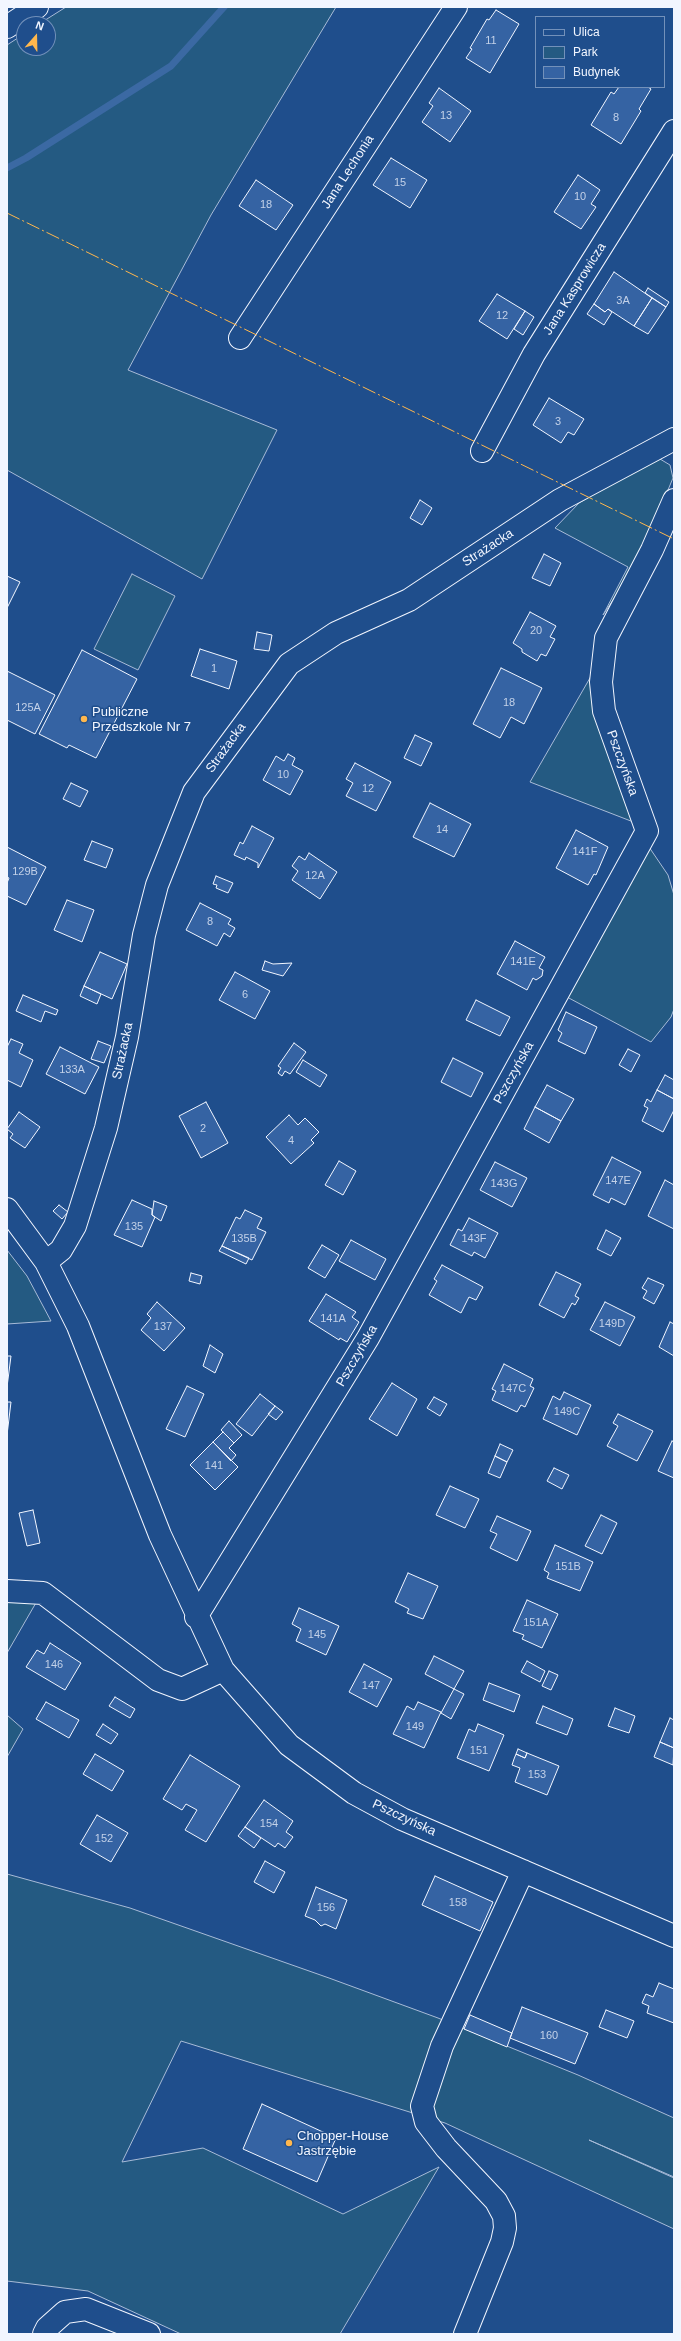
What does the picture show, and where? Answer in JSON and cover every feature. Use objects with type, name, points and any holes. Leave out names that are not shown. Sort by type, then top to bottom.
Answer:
[{"type":"street","points":[[7,27],[37,7]]},
{"type":"street","name":"Jana Lechonia","points":[[240,338],[456,7]]},
{"type":"street","name":"Jana Kasprowicza","points":[[482,451],[534,354],[674,131]]},
{"type":"street","name":"Strażacka","points":[[53,1256],[75,1226],[106,1128],[126,1037],[144,935],[157,885],[194,792],[289,664],[336,633],[408,600],[560,500],[674,439]]},
{"type":"street","name":"Pszczyńska","points":[[196,1617],[368,1338],[647,831],[604,711],[601,682],[606,638],[652,550],[674,500]]},
{"type":"street","name":"Pszczyńska","points":[[7,1209],[53,1256],[78,1326],[160,1535],[196,1617],[223,1670],[296,1752],[354,1793],[402,1819],[674,1936]]},
{"type":"street","points":[[7,1591],[43,1593],[158,1680],[182,1689],[223,1670]]},
{"type":"street","points":[[465,2334],[502,2242],[505,2228],[504,2216],[496,2200],[446,2148],[426,2122],[422,2106],[442,2046],[523,1871]]},
{"type":"street","points":[[44,2334],[48,2328],[65,2312],[86,2309],[149,2334]]},
{"type":"green space","points":[[66,7],[336,7],[211,215],[128,370],[277,430],[202,579],[7,470],[7,45],[16,39],[16,56],[56,56],[56,16],[52,16]]},
{"type":"green space","points":[[660,459],[670,465],[673,478],[637,564],[603,615],[628,567],[555,528],[579,503],[635,470]]},
{"type":"green space","points":[[132,574],[175,596],[138,670],[94,649]]},
{"type":"green space","points":[[594,671],[636,823],[530,782]]},
{"type":"green space","points":[[649,847],[668,875],[674,895],[674,1009],[671,1017],[651,1042],[567,997]]},
{"type":"green space","points":[[7,1250],[27,1276],[51,1321],[7,1324]]},
{"type":"green space","points":[[7,1600],[37,1601],[7,1653]]},
{"type":"green space","points":[[7,1715],[23,1729],[7,1757]]},
{"type":"green space","points":[[7,1874],[130,1908],[329,1978],[438,2018],[578,2075],[674,2118],[674,2177],[589,2140],[674,2178],[674,2229],[445,2123],[181,2041],[122,2162],[203,2148],[343,2214],[439,2167],[340,2334],[181,2334],[88,2291],[7,2281]]},
{"type":"building","points":[[496,10],[519,24],[490,73],[466,58],[472,49],[470,48],[487,19],[489,20]]},
{"type":"building","points":[[439,88],[471,111],[450,142],[422,122],[433,106],[429,103]]},
{"type":"building","points":[[618,88],[651,89],[639,109],[641,111],[621,144],[591,125],[611,92],[614,94]]},
{"type":"building","points":[[391,158],[427,180],[410,208],[373,185]]},
{"type":"building","points":[[578,175],[600,190],[591,204],[596,207],[581,229],[554,212]]},
{"type":"building","points":[[256,180],[293,205],[276,230],[239,206]]},
{"type":"building","points":[[614,272],[652,298],[634,326],[608,309],[605,312],[594,304]]},
{"type":"building","points":[[648,288],[669,302],[666,307],[645,293]]},
{"type":"building","points":[[497,294],[525,311],[507,339],[479,321]]},
{"type":"building","points":[[652,298],[666,307],[648,334],[634,326]]},
{"type":"building","points":[[594,304],[605,312],[608,309],[612,312],[604,325],[587,314]]},
{"type":"building","points":[[525,311],[534,317],[523,335],[514,329]]},
{"type":"building","points":[[549,398],[584,419],[574,435],[568,432],[561,443],[533,425]]},
{"type":"building","points":[[420,500],[432,508],[422,525],[410,518]]},
{"type":"building","points":[[544,554],[561,563],[550,586],[532,578]]},
{"type":"building","points":[[7,576],[20,582],[7,608]]},
{"type":"building","points":[[530,612],[556,626],[550,637],[555,639],[546,656],[541,654],[537,661],[522,652],[522,649],[513,643]]},
{"type":"building","points":[[257,632],[272,635],[269,651],[254,649]]},
{"type":"building","points":[[200,649],[237,661],[229,689],[191,676]]},
{"type":"building","points":[[82,650],[137,679],[96,758],[69,745],[67,748],[39,734]]},
{"type":"building","points":[[501,668],[542,688],[524,724],[511,717],[500,738],[473,724]]},
{"type":"building","points":[[7,671],[55,695],[35,734],[7,720]]},
{"type":"building","points":[[415,735],[432,743],[421,766],[404,758]]},
{"type":"building","points":[[288,754],[295,758],[292,765],[303,771],[290,795],[263,780],[276,756],[284,761]]},
{"type":"building","points":[[355,763],[391,782],[376,811],[346,796],[353,783],[346,779]]},
{"type":"building","points":[[71,783],[88,791],[80,807],[63,799]]},
{"type":"building","points":[[430,803],[471,824],[454,857],[413,837]]},
{"type":"building","points":[[252,826],[274,838],[258,868],[258,863],[246,857],[245,860],[234,855],[240,842],[243,844]]},
{"type":"building","points":[[576,830],[608,847],[596,875],[594,874],[588,885],[556,868]]},
{"type":"building","points":[[92,841],[113,849],[106,868],[84,860]]},
{"type":"building","points":[[7,847],[46,867],[26,905],[7,896],[7,883],[9,878],[7,877]]},
{"type":"building","points":[[309,853],[337,872],[320,899],[292,880],[298,871],[292,866],[299,856],[305,860]]},
{"type":"building","points":[[216,876],[233,883],[228,893],[216,888],[217,885],[213,884]]},
{"type":"building","points":[[67,900],[94,910],[82,942],[54,930]]},
{"type":"building","points":[[200,903],[231,919],[228,924],[235,928],[230,937],[224,933],[217,946],[186,930]]},
{"type":"building","points":[[515,941],[545,957],[539,968],[543,970],[542,976],[536,980],[533,978],[527,990],[497,974]]},
{"type":"building","points":[[100,952],[127,964],[112,999],[84,986]]},
{"type":"building","points":[[265,961],[273,964],[292,963],[283,976],[262,970]]},
{"type":"building","points":[[235,972],[270,991],[255,1019],[219,1000]]},
{"type":"building","points":[[84,986],[101,994],[97,1004],[80,996]]},
{"type":"building","points":[[23,995],[58,1010],[56,1015],[45,1011],[41,1022],[16,1011]]},
{"type":"building","points":[[476,1000],[510,1017],[500,1036],[466,1020]]},
{"type":"building","points":[[566,1012],[597,1027],[585,1054],[558,1041],[562,1033],[558,1030]]},
{"type":"building","points":[[11,1039],[23,1044],[19,1053],[33,1060],[21,1087],[7,1080],[7,1047]]},
{"type":"building","points":[[98,1041],[111,1046],[104,1063],[91,1059]]},
{"type":"building","points":[[294,1043],[306,1052],[290,1074],[285,1071],[282,1076],[278,1073],[281,1068],[278,1066]]},
{"type":"building","points":[[60,1047],[99,1067],[85,1094],[46,1074]]},
{"type":"building","points":[[628,1049],[640,1055],[631,1072],[619,1065]]},
{"type":"building","points":[[453,1058],[483,1073],[471,1097],[441,1082]]},
{"type":"building","points":[[303,1060],[327,1075],[320,1087],[296,1072]]},
{"type":"building","points":[[665,1075],[674,1080],[674,1099],[657,1090]]},
{"type":"building","points":[[547,1085],[574,1099],[561,1121],[535,1107]]},
{"type":"building","points":[[657,1090],[674,1099],[674,1110],[663,1132],[642,1121],[648,1108],[644,1106],[647,1099],[651,1102]]},
{"type":"building","points":[[206,1102],[228,1143],[201,1158],[179,1116]]},
{"type":"building","points":[[535,1107],[561,1121],[549,1143],[524,1129]]},
{"type":"building","points":[[19,1112],[40,1127],[25,1148],[10,1138],[13,1134],[7,1129]]},
{"type":"building","points":[[289,1115],[298,1125],[305,1118],[319,1132],[311,1140],[314,1143],[291,1164],[266,1137]]},
{"type":"building","points":[[612,1157],[641,1172],[625,1205],[611,1198],[609,1203],[593,1195]]},
{"type":"building","points":[[339,1161],[356,1171],[343,1195],[325,1185]]},
{"type":"building","points":[[495,1162],[527,1178],[512,1207],[480,1190]]},
{"type":"building","points":[[665,1180],[674,1185],[674,1229],[648,1216]]},
{"type":"building","points":[[132,1200],[152,1209],[152,1215],[155,1217],[142,1247],[114,1235]]},
{"type":"building","points":[[154,1201],[167,1206],[161,1221],[152,1215]]},
{"type":"building","points":[[59,1205],[68,1212],[62,1219],[53,1211]]},
{"type":"building","points":[[245,1210],[262,1218],[257,1228],[266,1232],[252,1260],[222,1246],[236,1217],[240,1219]]},
{"type":"building","points":[[469,1218],[498,1233],[485,1258],[474,1252],[472,1256],[450,1245],[458,1229],[462,1231]]},
{"type":"building","points":[[606,1230],[621,1238],[611,1256],[597,1249]]},
{"type":"building","points":[[351,1240],[386,1259],[375,1280],[339,1261]]},
{"type":"building","points":[[322,1245],[339,1255],[325,1278],[308,1268]]},
{"type":"building","points":[[222,1246],[249,1258],[246,1264],[219,1251]]},
{"type":"building","points":[[442,1265],[483,1287],[476,1300],[469,1297],[461,1313],[429,1295],[437,1281],[434,1279]]},
{"type":"building","points":[[556,1272],[581,1284],[575,1296],[579,1298],[575,1305],[572,1303],[564,1318],[539,1305]]},
{"type":"building","points":[[191,1273],[202,1276],[200,1284],[189,1281]]},
{"type":"building","points":[[648,1278],[664,1285],[654,1304],[643,1298],[647,1291],[642,1288]]},
{"type":"building","points":[[326,1294],[356,1312],[352,1317],[359,1322],[347,1342],[340,1338],[339,1340],[309,1321]]},
{"type":"building","points":[[157,1302],[185,1328],[164,1351],[141,1330],[151,1318],[147,1314]]},
{"type":"building","points":[[605,1302],[635,1317],[620,1346],[590,1330]]},
{"type":"building","points":[[670,1322],[674,1324],[674,1356],[659,1347]]},
{"type":"building","points":[[210,1345],[223,1354],[215,1373],[203,1366]]},
{"type":"building","points":[[7,1356],[11,1356],[7,1387]]},
{"type":"building","points":[[504,1364],[533,1379],[530,1386],[534,1388],[525,1407],[521,1405],[517,1412],[492,1400],[496,1391],[492,1389]]},
{"type":"building","points":[[392,1383],[417,1399],[397,1436],[369,1419]]},
{"type":"building","points":[[187,1386],[204,1394],[185,1437],[166,1429]]},
{"type":"building","points":[[564,1392],[591,1405],[577,1435],[543,1419],[553,1396],[560,1400]]},
{"type":"building","points":[[260,1394],[275,1406],[252,1436],[236,1424]]},
{"type":"building","points":[[434,1397],[447,1404],[440,1416],[427,1408]]},
{"type":"building","points":[[7,1402],[11,1402],[7,1435]]},
{"type":"building","points":[[275,1406],[283,1412],[276,1420],[268,1414]]},
{"type":"building","points":[[618,1414],[653,1431],[637,1461],[607,1446],[618,1426],[613,1423]]},
{"type":"building","points":[[229,1421],[242,1435],[234,1443],[221,1430]]},
{"type":"building","points":[[223,1432],[234,1443],[229,1448],[236,1455],[231,1461],[213,1442]]},
{"type":"building","points":[[672,1441],[674,1442],[674,1478],[658,1471]]},
{"type":"building","points":[[213,1442],[238,1467],[215,1490],[190,1465]]},
{"type":"building","points":[[500,1444],[513,1450],[507,1462],[495,1456]]},
{"type":"building","points":[[495,1456],[507,1462],[500,1478],[488,1473]]},
{"type":"building","points":[[554,1468],[569,1475],[562,1489],[547,1481]]},
{"type":"building","points":[[450,1486],[479,1499],[465,1528],[436,1515]]},
{"type":"building","points":[[33,1510],[40,1543],[27,1546],[19,1513]]},
{"type":"building","points":[[601,1515],[617,1523],[602,1554],[585,1546]]},
{"type":"building","points":[[497,1516],[531,1531],[517,1561],[490,1548],[497,1534],[490,1531]]},
{"type":"building","points":[[555,1545],[593,1562],[580,1591],[547,1578],[549,1573],[544,1570]]},
{"type":"building","points":[[408,1573],[438,1586],[423,1619],[407,1613],[409,1609],[395,1602]]},
{"type":"building","points":[[527,1600],[558,1614],[542,1648],[522,1639],[524,1635],[513,1631]]},
{"type":"building","points":[[299,1608],[339,1626],[326,1655],[296,1641],[301,1629],[292,1624]]},
{"type":"building","points":[[50,1643],[81,1663],[65,1690],[26,1667],[37,1650],[44,1654]]},
{"type":"building","points":[[434,1656],[464,1671],[454,1689],[425,1674]]},
{"type":"building","points":[[527,1661],[545,1671],[540,1682],[521,1672]]},
{"type":"building","points":[[364,1664],[392,1679],[377,1707],[349,1692]]},
{"type":"building","points":[[549,1671],[558,1675],[551,1690],[542,1686]]},
{"type":"building","points":[[489,1683],[520,1695],[514,1712],[483,1700]]},
{"type":"building","points":[[454,1689],[464,1694],[451,1719],[441,1713]]},
{"type":"building","points":[[115,1697],[135,1709],[130,1718],[109,1706]]},
{"type":"building","points":[[46,1702],[79,1720],[69,1738],[36,1719]]},
{"type":"building","points":[[418,1702],[441,1712],[424,1748],[393,1734],[407,1706],[414,1710]]},
{"type":"building","points":[[543,1706],[573,1719],[567,1735],[536,1723]]},
{"type":"building","points":[[615,1708],[635,1716],[629,1733],[608,1726]]},
{"type":"building","points":[[670,1718],[674,1720],[674,1748],[660,1742]]},
{"type":"building","points":[[103,1724],[118,1734],[111,1744],[96,1735]]},
{"type":"building","points":[[478,1724],[504,1735],[489,1771],[457,1758],[469,1729],[475,1732]]},
{"type":"building","points":[[660,1742],[674,1748],[673,1765],[654,1757]]},
{"type":"building","points":[[518,1749],[527,1753],[525,1758],[516,1754]]},
{"type":"building","points":[[527,1753],[559,1766],[547,1795],[515,1782],[520,1768],[512,1765],[516,1754],[525,1758]]},
{"type":"building","points":[[95,1754],[124,1771],[112,1791],[83,1774]]},
{"type":"building","points":[[190,1755],[240,1786],[206,1842],[185,1830],[197,1810],[186,1804],[182,1810],[163,1799]]},
{"type":"building","points":[[264,1800],[293,1821],[286,1832],[293,1837],[285,1848],[278,1843],[275,1847],[245,1827]]},
{"type":"building","points":[[97,1815],[128,1833],[111,1862],[80,1844]]},
{"type":"building","points":[[245,1827],[261,1838],[254,1848],[238,1836]]},
{"type":"building","points":[[265,1861],[285,1872],[274,1893],[254,1882]]},
{"type":"building","points":[[435,1876],[493,1902],[480,1931],[422,1905]]},
{"type":"building","points":[[316,1887],[347,1900],[336,1929],[325,1924],[321,1926],[315,1920],[305,1916]]},
{"type":"building","points":[[659,1983],[674,1989],[674,2023],[647,2013],[649,2006],[642,2003],[646,1994],[653,1997]]},
{"type":"building","points":[[522,2007],[588,2033],[575,2064],[510,2038]]},
{"type":"building","points":[[606,2010],[634,2021],[627,2038],[599,2027]]},
{"type":"building","points":[[470,2015],[512,2033],[507,2047],[464,2029]]},
{"type":"building","name":"Chopper-House Jastrzębie","points":[[262,2104],[336,2138],[317,2182],[243,2149]]},
{"type":"waterway","points":[[7,168],[26,158],[171,66],[224,7]]},
{"type":"power","points":[[7,213],[674,539]]},
{"type":"place","name":"Publiczne Przedszkole Nr 7","points":[[84,719]]},
{"type":"place","name":"Chopper-House Jastrzębie","points":[[289,2143]]}]
